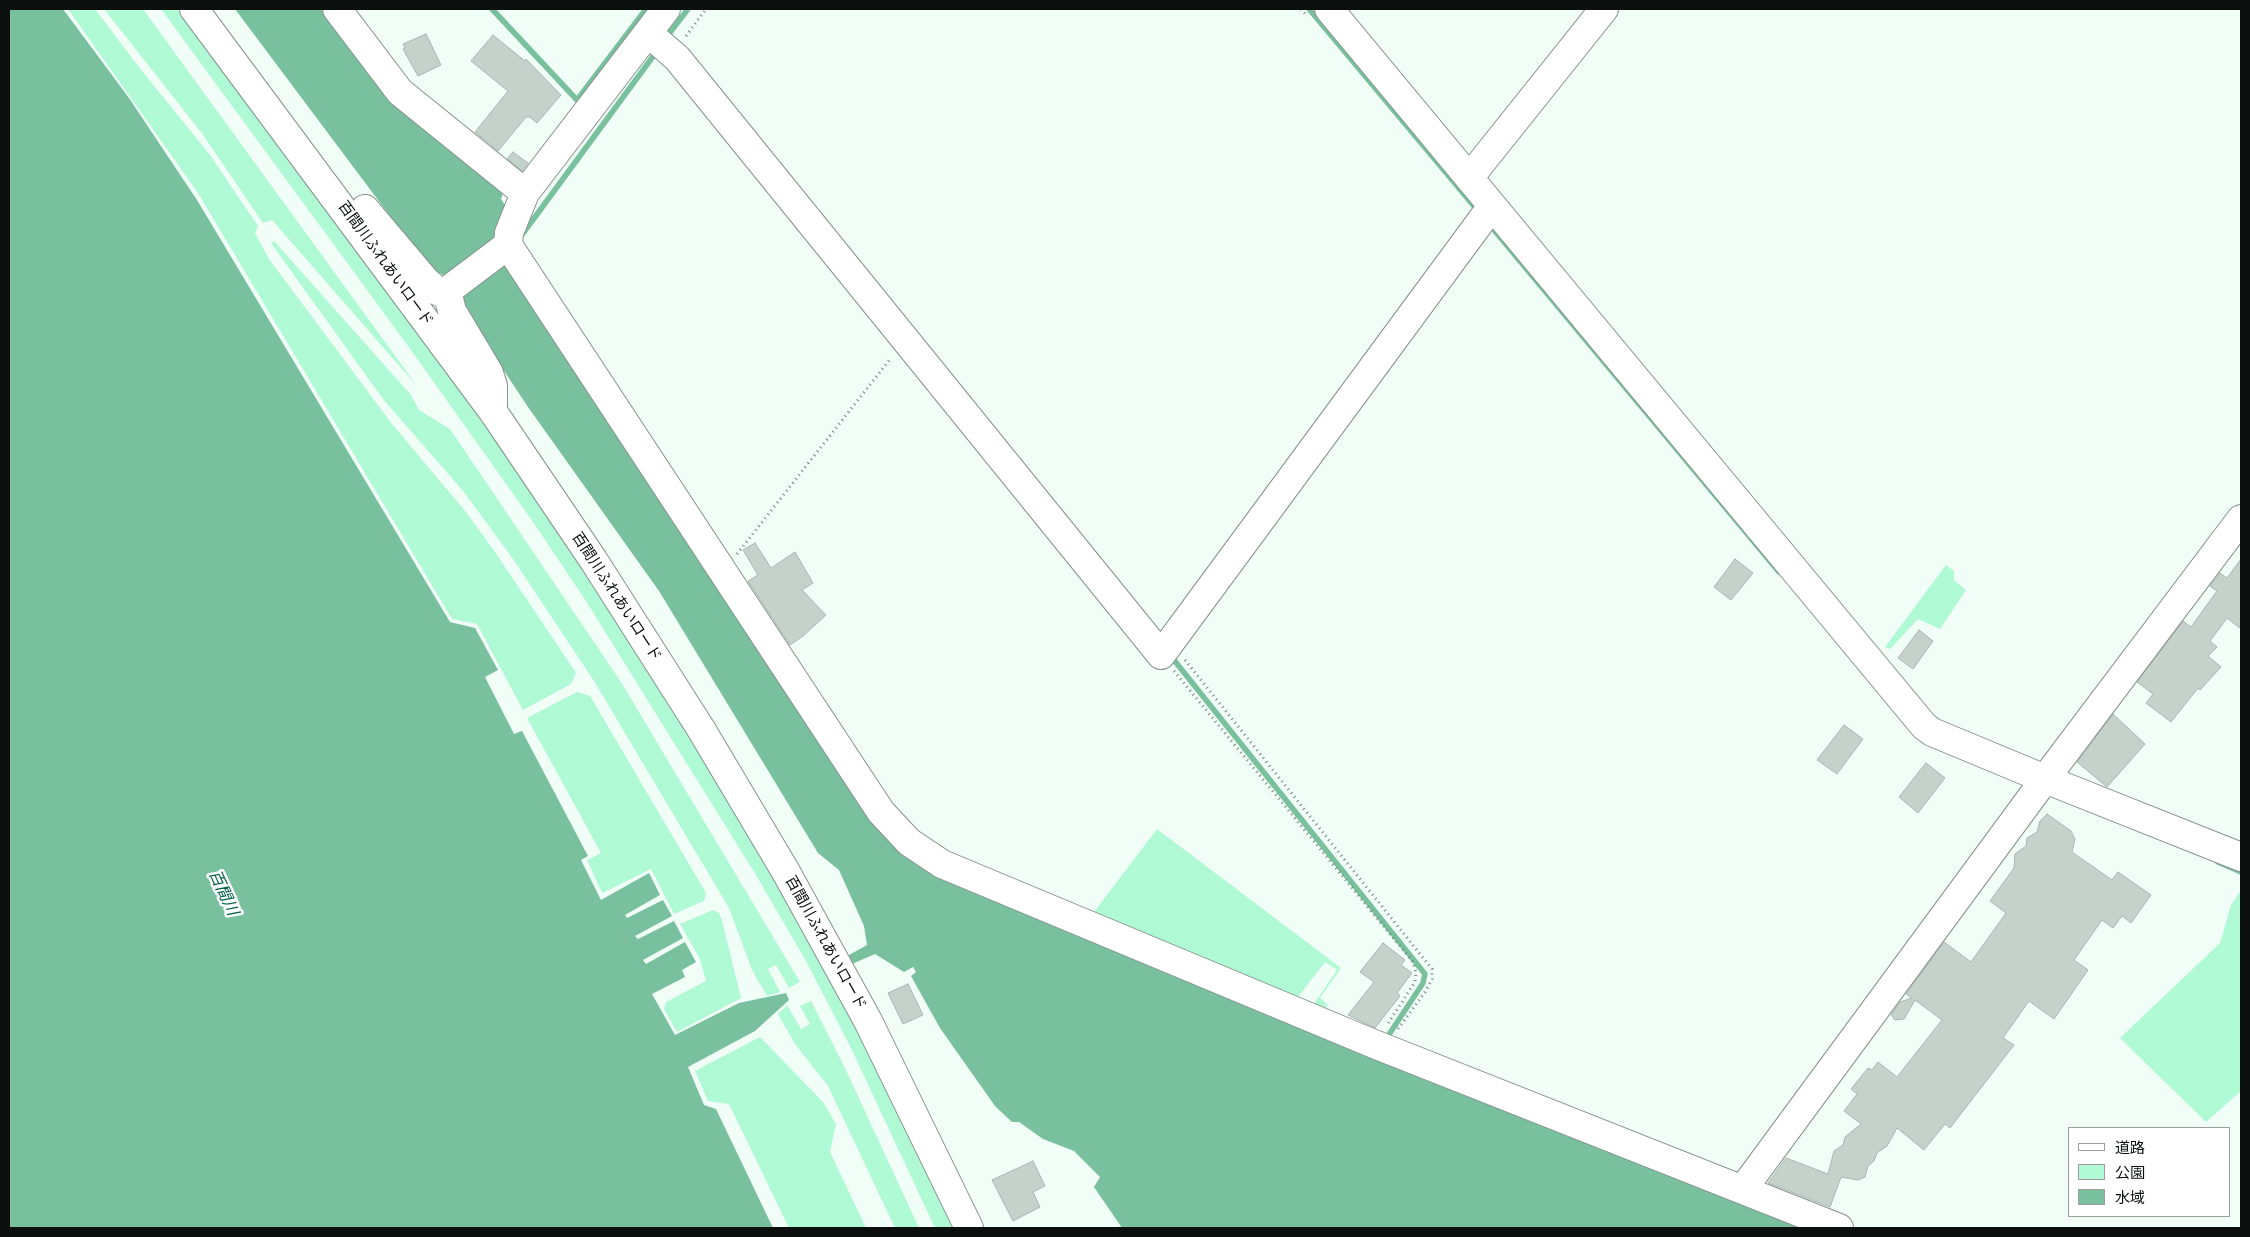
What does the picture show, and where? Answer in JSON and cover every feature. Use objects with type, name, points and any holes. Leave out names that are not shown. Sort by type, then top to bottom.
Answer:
[{"type":"street","name":"百間川ふれあいロード","points":[[194,9],[494,413],[605,578],[701,729],[786,872],[868,1021],[969,1228]]},
{"type":"street","points":[[337,9],[400,92],[525,193]]},
{"type":"street","points":[[326,185],[342,190],[356,198],[425,280],[437,291],[450,292],[506,247],[509,233],[525,193],[658,42],[666,9]]},
{"type":"street","points":[[1329,9],[1469,178],[1486,214],[1924,726],[1932,732],[2040,786],[2241,857]]},
{"type":"street","points":[[1469,178],[1604,9]]},
{"type":"street","points":[[658,42],[905,340],[1166,648],[1486,214]]},
{"type":"street","points":[[506,247],[720,565],[881,812],[910,842],[942,864],[1379,1046],[1839,1228]]},
{"type":"street","points":[[450,292],[452,311],[489,373],[493,386],[494,413]]},
{"type":"street","points":[[1743,1190],[2040,786],[2241,520]]},
{"type":"path","points":[[720,565],[738,553],[905,340]]},
{"type":"path","points":[[1166,648],[1413,962],[1416,973],[1415,982],[1379,1046]]},
{"type":"path","points":[[1166,648],[1432,969],[1432,979],[1426,992],[1379,1046]]},
{"type":"green space","points":[[68,9],[95,9],[210,155],[258,226],[255,233],[269,259],[392,424],[466,512],[497,555],[576,673],[571,684],[523,710],[477,624],[452,619],[198,193]]},
{"type":"green space","points":[[104,9],[143,9],[417,386],[272,220],[263,223],[201,132]]},
{"type":"green space","points":[[161,9],[182,9],[341,221],[529,486],[599,591],[733,803],[861,1035],[954,1228],[935,1228],[851,1048],[806,961],[756,875],[586,601],[531,519],[411,350]]},
{"type":"green space","points":[[274,241],[411,395],[419,410],[450,429],[621,682],[800,982],[789,988],[776,965],[768,969],[780,992],[767,996],[752,970],[729,908],[594,681],[513,559],[464,492],[383,399],[271,243]]},
{"type":"green space","points":[[1946,565],[1954,571],[1954,580],[1966,590],[1940,629],[1918,619],[1890,649],[1885,647]]},
{"type":"green space","points":[[577,692],[590,696],[706,893],[704,901],[674,914],[651,869],[602,893],[587,860],[601,853],[527,718]]},
{"type":"green space","points":[[1157,829],[1341,968],[1320,998],[1328,1005],[1323,1011],[1091,916]],"holes":[[[1325,962],[1337,970],[1314,1004],[1298,997]]]},
{"type":"green space","points":[[2241,890],[2241,1091],[2206,1122],[2120,1038],[2220,943],[2231,905]]},
{"type":"green space","points":[[713,910],[719,913],[722,920],[741,998],[677,1032],[664,1009],[666,1002],[706,981],[700,959],[680,924]]},
{"type":"green space","points":[[811,1001],[845,1068],[919,1228],[895,1228],[828,1086],[795,1044],[778,1014],[787,1005],[801,1029],[810,1024],[800,1006]]},
{"type":"green space","points":[[760,1037],[823,1102],[836,1124],[830,1152],[866,1228],[789,1228],[729,1104],[708,1101],[695,1071]]},
{"type":"water","name":"百間川","points":[[9,9],[63,9],[129,98],[197,200],[450,622],[475,628],[498,670],[485,677],[514,734],[522,731],[588,856],[581,860],[601,900],[649,873],[660,895],[625,915],[627,918],[663,900],[672,916],[635,936],[638,939],[674,921],[683,938],[643,960],[646,964],[685,942],[696,962],[682,970],[685,977],[652,994],[675,1035],[739,1003],[786,993],[789,1000],[755,1031],[688,1067],[704,1105],[716,1109],[773,1228],[9,1228]]},
{"type":"water","points":[[235,9],[330,9],[506,185],[501,199],[509,211],[495,239],[878,825],[1810,1228],[1122,1228],[1094,1187],[1100,1177],[1074,1151],[1043,1139],[1019,1122],[1012,1122],[995,1106],[940,1028],[911,976],[916,972],[913,967],[904,972],[875,954],[852,964],[849,955],[867,945],[864,926],[839,870],[818,853],[659,591],[528,407],[459,303],[458,294],[443,275],[429,268]]},
{"type":"building","points":[[426,34],[441,65],[418,76],[403,49],[405,48],[403,44]]},
{"type":"building","points":[[493,35],[525,61],[526,59],[561,95],[537,123],[530,117],[526,117],[498,151],[475,132],[508,91],[471,61]]},
{"type":"building","points":[[513,152],[528,163],[522,171],[507,159]]},
{"type":"building","points":[[755,543],[771,568],[795,552],[813,583],[802,590],[826,615],[790,645],[748,581],[758,575],[743,550]]},
{"type":"building","points":[[1735,559],[1753,573],[1731,600],[1714,587]]},
{"type":"building","points":[[2241,559],[2241,629],[2227,618],[2210,641],[2217,647],[2208,656],[2221,667],[2200,690],[2198,688],[2171,722],[2146,703],[2153,694],[2137,682],[2183,621],[2191,627],[2217,591],[2210,586],[2220,573],[2227,578]]},
{"type":"building","points":[[1919,630],[1933,641],[1913,669],[1898,658]]},
{"type":"building","points":[[2113,714],[2145,744],[2107,787],[2077,762]]},
{"type":"building","points":[[1844,725],[1863,739],[1837,774],[1817,760]]},
{"type":"building","points":[[1926,763],[1945,778],[1918,813],[1899,797]]},
{"type":"building","points":[[2047,814],[2071,831],[2075,839],[2072,852],[2112,880],[2118,872],[2151,895],[2131,923],[2122,916],[2113,928],[2102,920],[2074,960],[2088,970],[2054,1019],[2029,1001],[2003,1038],[2014,1045],[1950,1128],[1945,1124],[1924,1150],[1897,1128],[1887,1146],[1877,1153],[1874,1161],[1868,1166],[1865,1177],[1858,1180],[1841,1177],[1830,1207],[1768,1183],[1786,1158],[1828,1174],[1834,1151],[1843,1145],[1845,1137],[1861,1124],[1844,1111],[1857,1094],[1851,1089],[1868,1068],[1872,1070],[1878,1062],[1897,1077],[1942,1020],[1915,1000],[1904,1019],[1895,1020],[1891,1015],[1900,1002],[1912,998],[1906,994],[1944,942],[1971,962],[2006,913],[1990,901],[2014,868],[2015,854],[2026,846],[2027,838],[2037,832],[2040,821]]},
{"type":"building","points":[[1383,943],[1405,960],[1401,965],[1412,973],[1397,993],[1400,996],[1375,1028],[1348,1015],[1374,982],[1360,972]]},
{"type":"building","points":[[908,984],[923,1015],[903,1024],[888,993]]},
{"type":"building","points":[[1033,1161],[1045,1186],[1033,1192],[1040,1207],[1013,1221],[992,1180]]},
{"type":"waterway","points":[[492,9],[577,100],[646,9]]},
{"type":"waterway","points":[[665,39],[688,9]]},
{"type":"waterway","points":[[1309,9],[1478,211]]},
{"type":"waterway","points":[[521,236],[657,51]]},
{"type":"waterway","points":[[1489,224],[1779,572]]},
{"type":"waterway","points":[[1170,655],[1425,974],[1423,983],[1390,1033]]},
{"type":"waterway","points":[[2218,862],[2241,872]]}]
